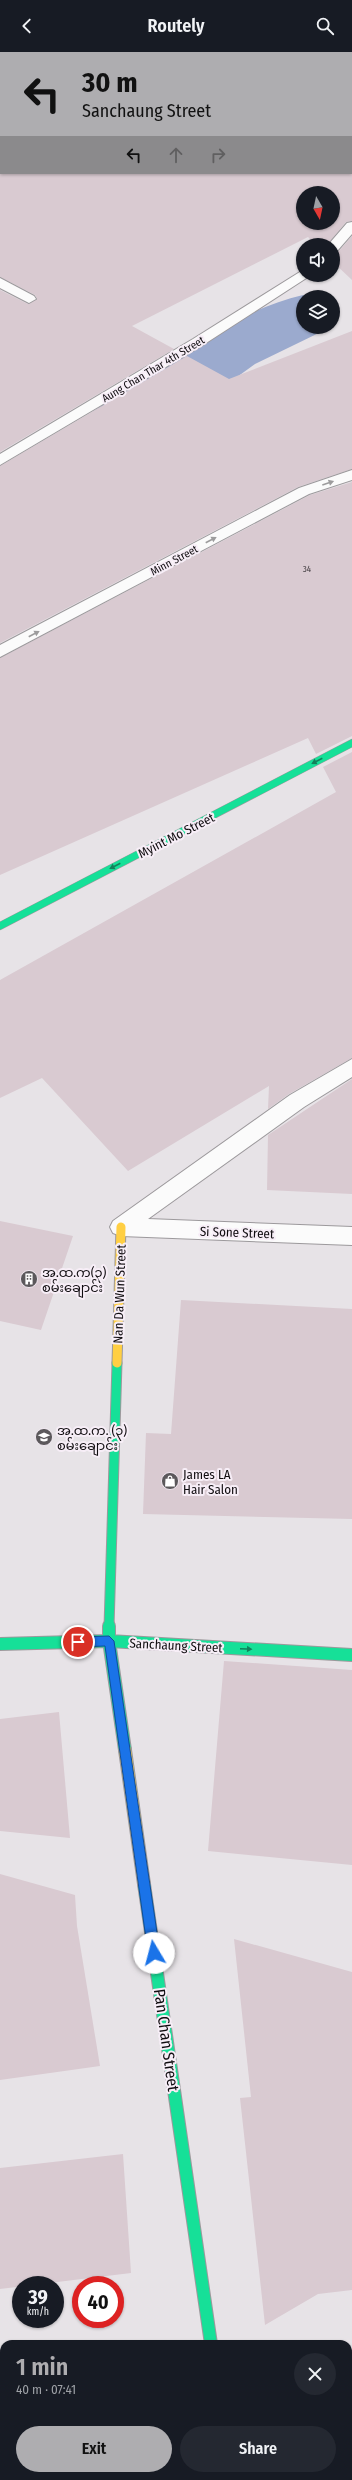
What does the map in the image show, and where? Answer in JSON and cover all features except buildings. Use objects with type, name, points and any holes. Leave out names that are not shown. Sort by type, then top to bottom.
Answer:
[{"type":"street","points":[[340,241],[351,231]]},
{"type":"street","name":"Aung Chan Thar 4th Street","points":[[0,460],[198,342],[296,279]]},
{"type":"street","points":[[0,282],[29,299]]},
{"type":"street","name":"Minn Street","points":[[0,652],[304,491],[352,475]]},
{"type":"street","name":"Myint Mo Street","points":[[0,926],[352,743]]},
{"type":"street","name":"Nan Da Wun Street","points":[[109,1641],[121,1227],[298,1101],[352,1067]]},
{"type":"street","name":"Si Sone Street","points":[[121,1227],[352,1236]]},
{"type":"street","name":"Sanchaung Street","points":[[0,1644],[109,1641],[352,1655]]},
{"type":"street","name":"Pan Chan Street","points":[[109,1641],[210,2340]]},
{"type":"waterway","points":[[0,504],[62,469],[231,349],[296,318]]},
{"type":"traffic: fast","points":[[0,926],[352,743]]},
{"type":"traffic: fast","points":[[117,1363],[109,1641],[125,1750]]},
{"type":"traffic: fast","points":[[0,1644],[109,1641],[352,1655]]},
{"type":"traffic: fast","points":[[144,1884],[210,2340]]},
{"type":"traffic: slow","points":[[117,1363],[121,1227]]},
{"type":"traffic: slow","points":[[125,1750],[144,1884]]},
{"type":"place","name":"အ.ထ.က(၃) စမ်းချောင်း","points":[[29,1279]]},
{"type":"place","name":"အ.ထ.က. (၃) စမ်းချောင်း","points":[[44,1437]]},
{"type":"place","name":"James LA Hair Salon","points":[[170,1481]]},
{"type":"route","points":[[78,1642],[109,1641],[154,1953]]}]
